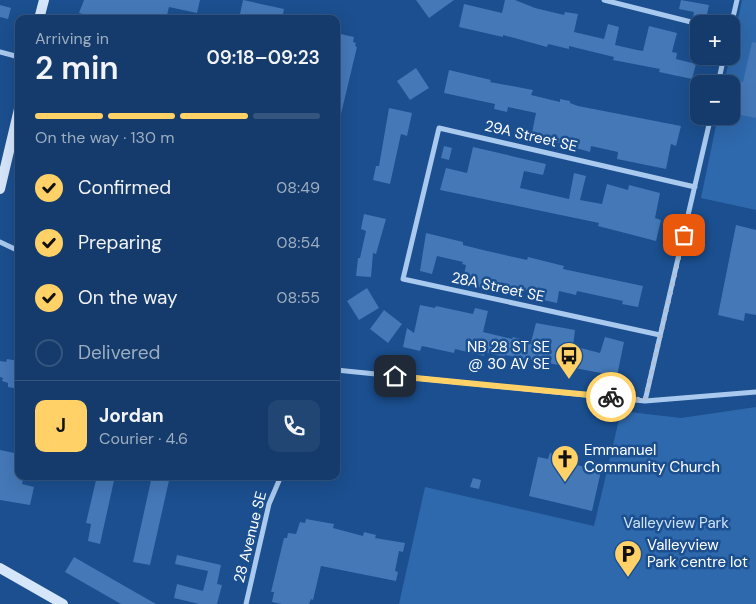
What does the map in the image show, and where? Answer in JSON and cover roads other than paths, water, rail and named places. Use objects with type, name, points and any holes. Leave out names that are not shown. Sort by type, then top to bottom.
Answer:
[{"type":"street","points":[[40,15],[44,0]]},
{"type":"street","points":[[604,0],[690,22]]},
{"type":"street","points":[[734,15],[737,0]]},
{"type":"street","points":[[0,52],[15,55]]},
{"type":"street","points":[[645,400],[709,125]]},
{"type":"street","points":[[0,189],[15,126]]},
{"type":"street","name":"29A Street SE","points":[[420,206],[439,128],[695,186]]},
{"type":"street","name":"28A Street SE","points":[[420,206],[403,279],[660,335]]},
{"type":"street","points":[[0,242],[15,249]]},
{"type":"street","points":[[340,370],[645,400],[756,392]]},
{"type":"street","name":"28 Avenue SE","points":[[246,604],[269,504],[279,480]]},
{"type":"street","points":[[0,568],[63,604]]},
{"type":"place","name":"NB 28 ST SE @ 30 AV SE","points":[[569,380]]},
{"type":"place","name":"Emmanuel Community Church","points":[[565,483]]},
{"type":"place","name":"Valleyview Park centre lot","points":[[628,578]]},
{"type":"park label","name":"Valleyview Park","points":[[676,523]]}]
